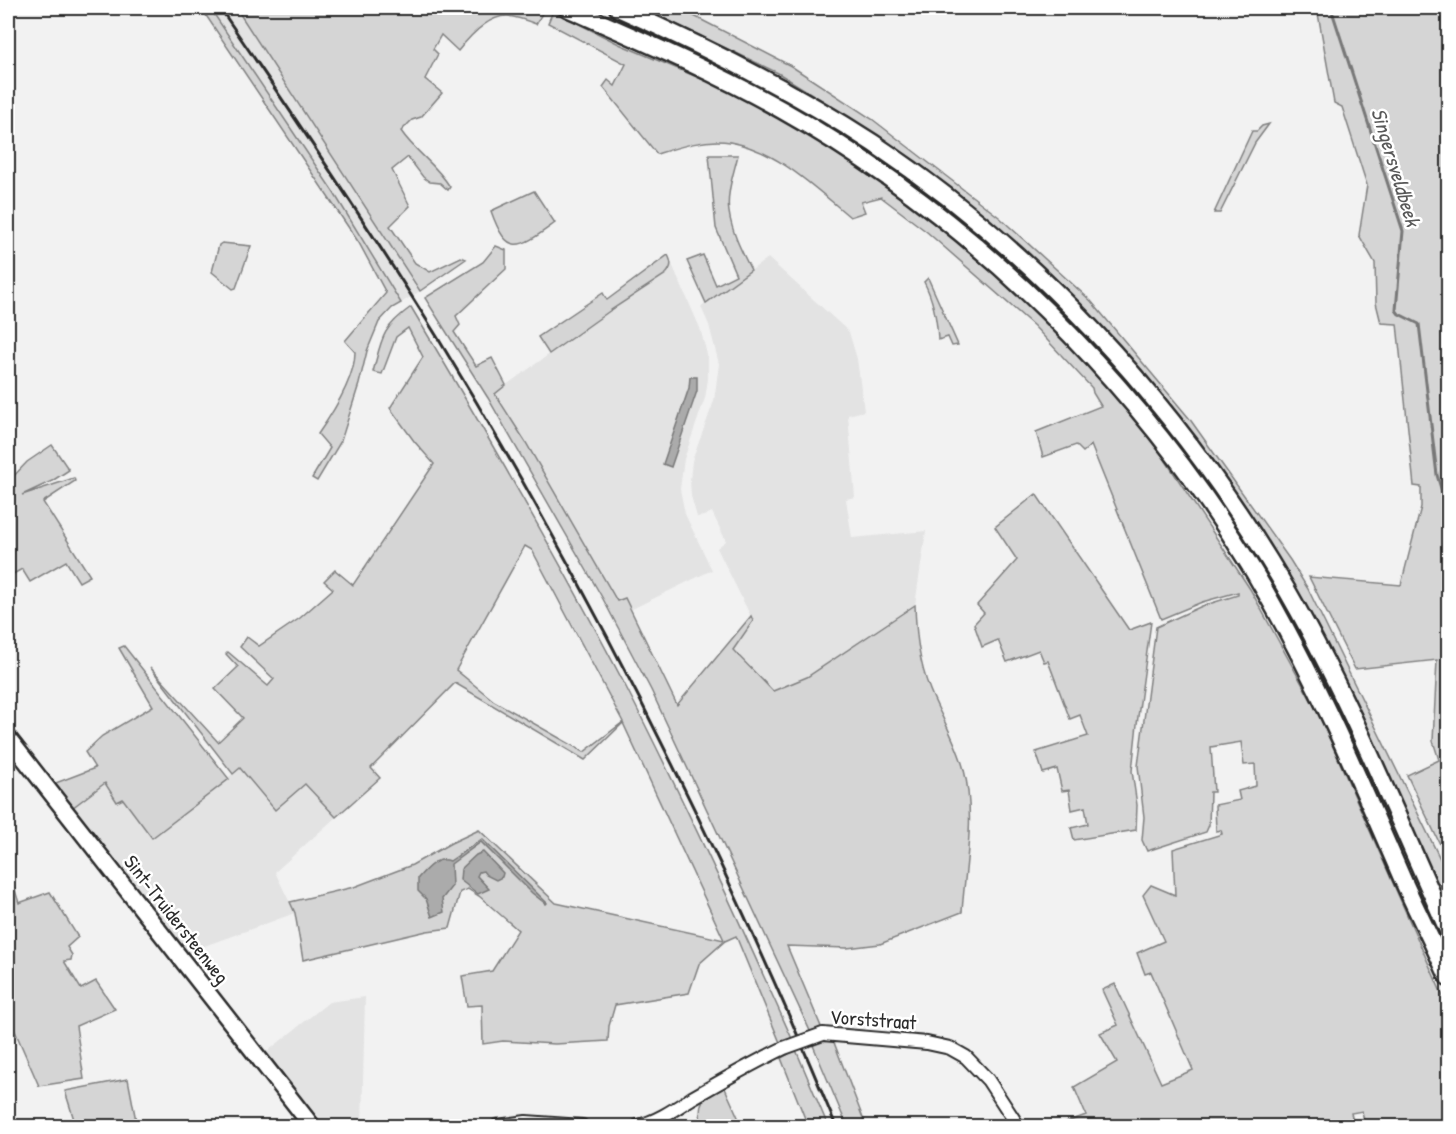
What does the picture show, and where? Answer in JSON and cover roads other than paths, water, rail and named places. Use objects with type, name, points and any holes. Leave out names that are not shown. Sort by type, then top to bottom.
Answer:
[{"type":"highway","points":[[618,8],[693,41],[791,93],[882,150],[954,202],[1033,270],[1088,325],[1149,392],[1203,462],[1269,560],[1355,723],[1449,930]]},
{"type":"highway","points":[[570,9],[687,60],[765,100],[869,164],[946,221],[1023,288],[1076,340],[1136,406],[1190,475],[1253,572],[1296,649],[1338,732],[1449,977]]},
{"type":"main road","name":"Sint-Truidersteenweg","points":[[8,738],[312,1126]]},
{"type":"street","name":"Vorststraat","points":[[638,1126],[648,1124],[751,1064],[784,1048],[823,1034],[927,1042],[950,1048],[966,1058],[988,1080],[1018,1126]]},
{"type":"street","points":[[497,1126],[526,1122],[582,1126]]},
{"type":"waterway","name":"Singersveldbeek","points":[[1331,8],[1403,231],[1396,310],[1399,314],[1419,324],[1437,475],[1443,495],[1448,540]]},
{"type":"railway","points":[[220,8],[330,170],[436,335],[548,527],[601,624],[701,822],[793,1024],[836,1126]]}]
